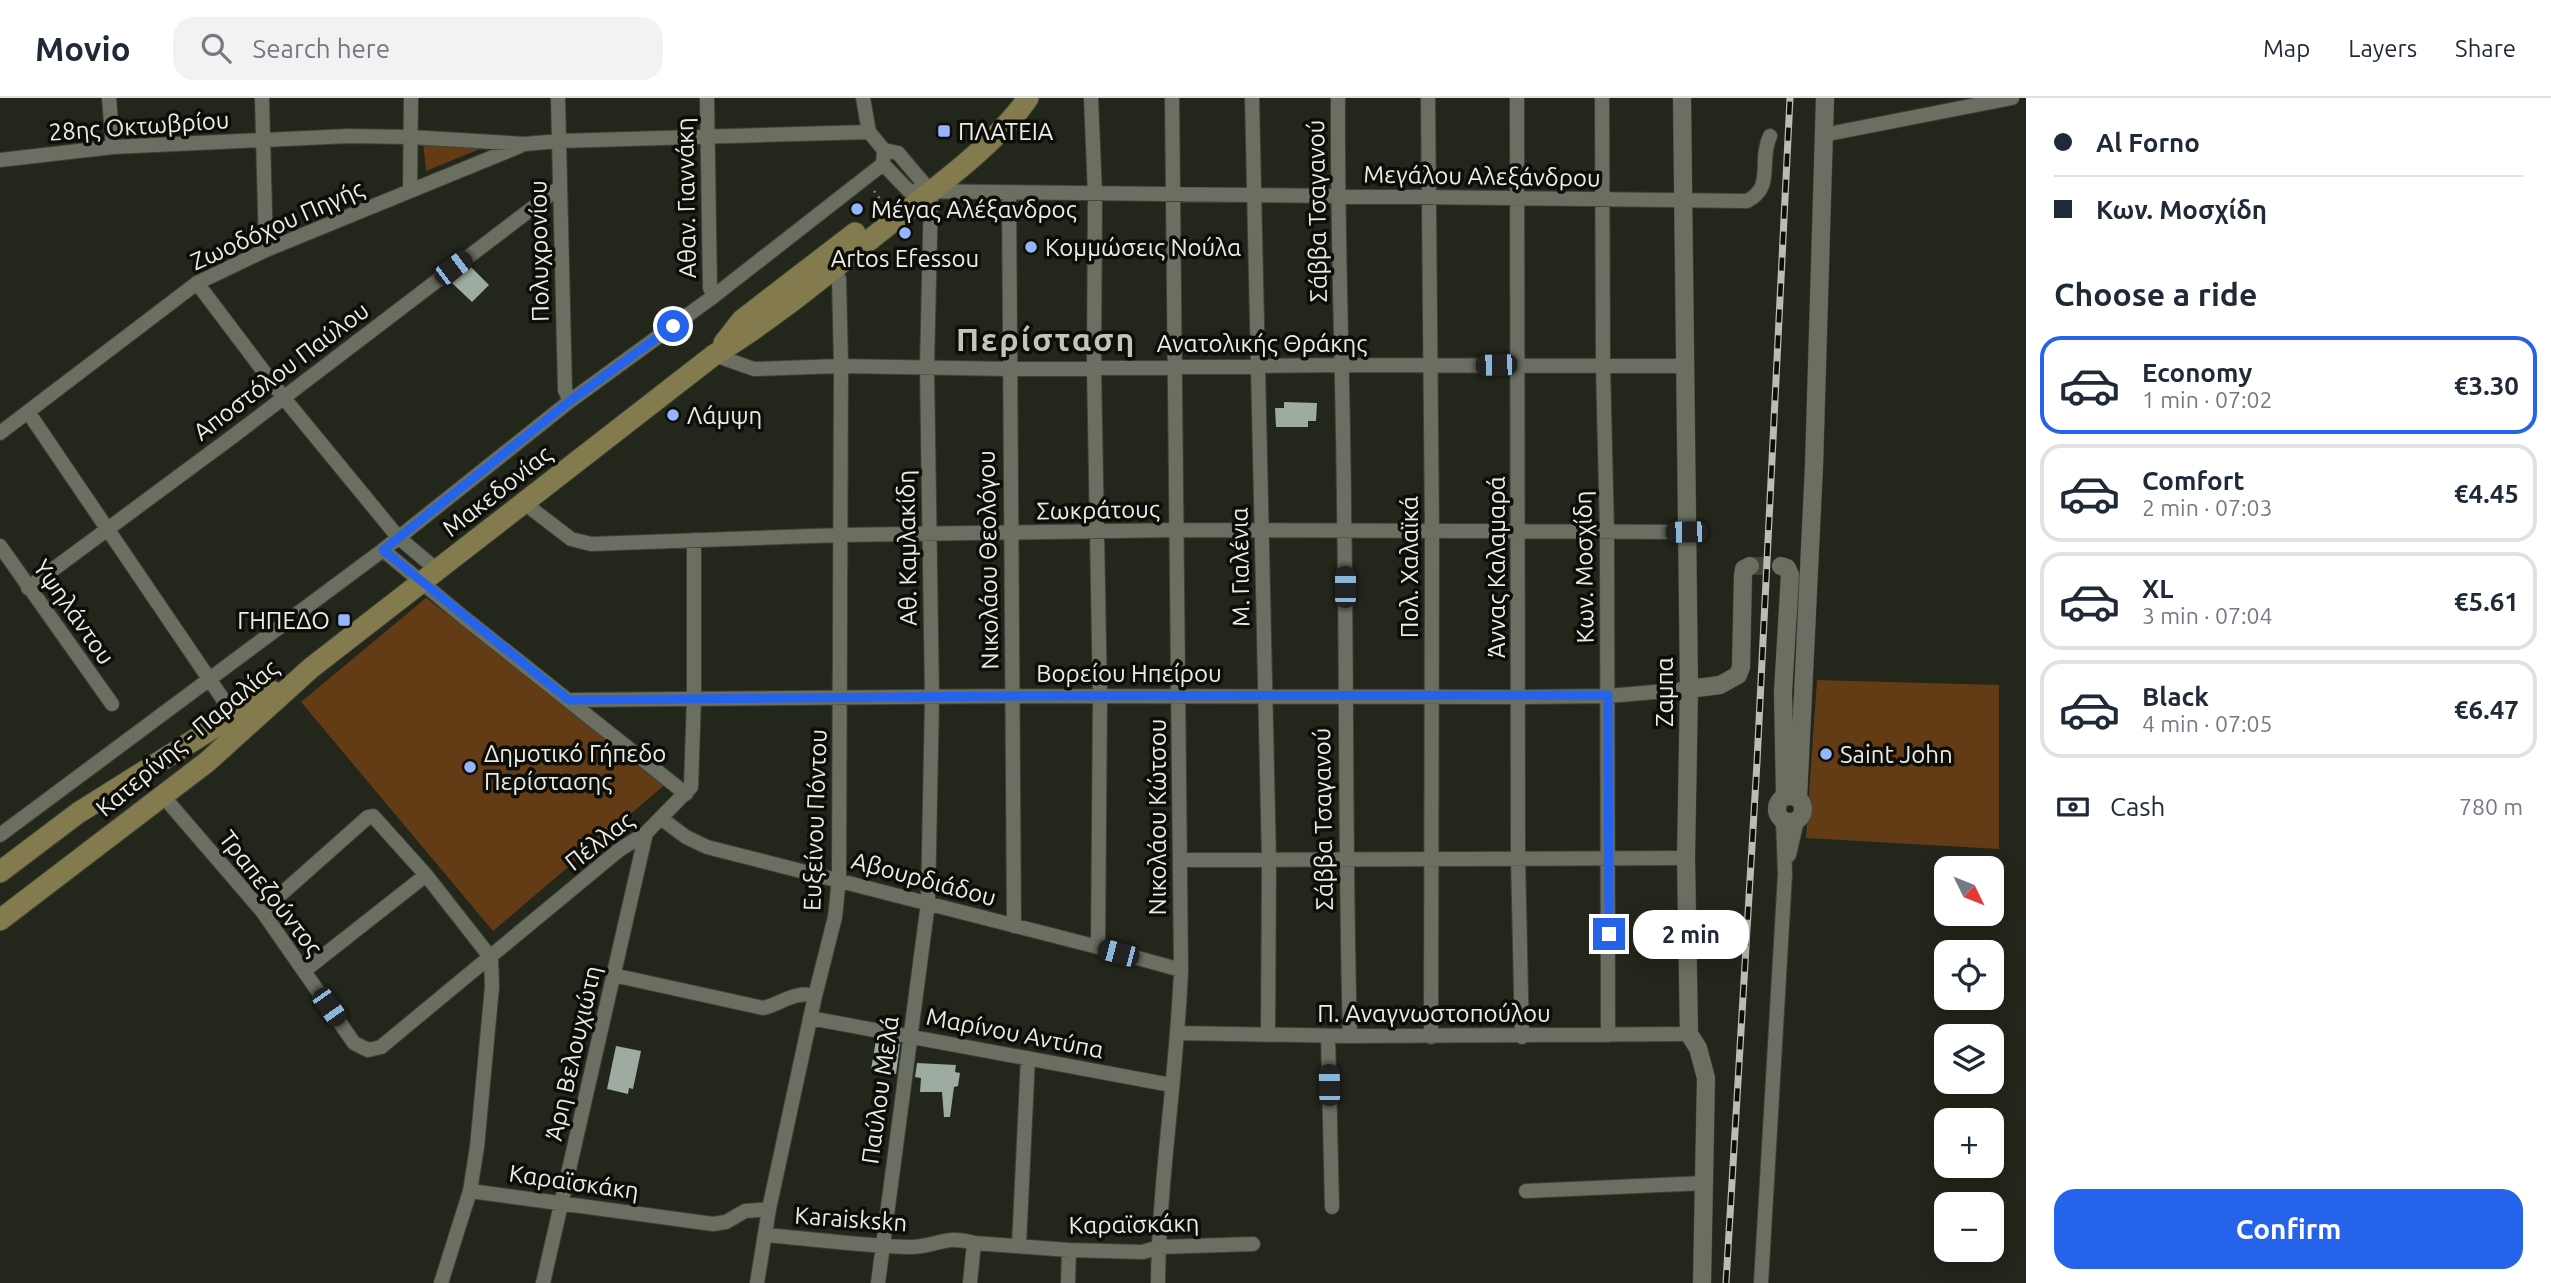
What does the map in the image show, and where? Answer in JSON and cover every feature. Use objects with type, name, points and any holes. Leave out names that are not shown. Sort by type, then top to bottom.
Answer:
[{"type":"main road","name":"Μακεδονίας","points":[[311,668],[714,355],[752,332],[834,268],[987,125],[1012,98]]},
{"type":"main road","name":"Μακεδονίας","points":[[714,355],[742,320],[887,208],[998,133],[1015,117],[1028,98]]},
{"type":"main road","name":"Κατερίνης - Παραλίας","points":[[0,872],[78,813],[233,714],[311,668]]},
{"type":"main road","name":"Κατερίνης - Παραλίας","points":[[0,920],[207,762],[311,668]]},
{"type":"street","points":[[109,98],[113,147]]},
{"type":"street","points":[[262,98],[266,250]]},
{"type":"street","points":[[410,191],[411,98]]},
{"type":"street","name":"Πολυχρονίου","points":[[558,98],[565,390],[570,401]]},
{"type":"street","name":"Αθαν. Γιαννάκη","points":[[707,98],[710,288],[714,296]]},
{"type":"street","points":[[863,98],[869,132],[885,161]]},
{"type":"street","points":[[1091,98],[1101,697],[1098,947]]},
{"type":"street","name":"Νικολάου Κώτσου","points":[[1158,1283],[1181,970],[1172,98]]},
{"type":"street","name":"Μ. Γιαλένια","points":[[1252,98],[1269,860],[1268,1035]]},
{"type":"street","name":"Σάββα Τσαγανού","points":[[1338,98],[1350,1036]]},
{"type":"street","name":"Πολ. Χαλαϊκά","points":[[1428,98],[1432,533],[1431,1037]]},
{"type":"street","name":"Άννας Καλαμαρά","points":[[1517,98],[1518,858],[1522,1037]]},
{"type":"street","name":"Κων. Μοσχίδη","points":[[1602,98],[1610,858],[1608,1035]]},
{"type":"street","name":"Ζαμπα","points":[[1682,98],[1689,689],[1686,858],[1689,1034],[1698,1048],[1706,1078],[1702,1283]]},
{"type":"street","points":[[1791,797],[1814,466],[1825,98]]},
{"type":"street","points":[[1823,135],[2012,98]]},
{"type":"street","name":"28ης Οκτωβρίου","points":[[0,160],[113,147],[348,136],[525,144],[869,132]]},
{"type":"street","name":"Μεγάλου Αλεξάνδρου","points":[[920,188],[1009,193],[1747,201],[1759,195],[1764,185],[1763,157],[1770,136]]},
{"type":"street","name":"Ζωοδόχου Πηγής","points":[[0,433],[197,283],[266,250],[525,144]]},
{"type":"street","points":[[0,835],[383,550],[570,401],[714,296],[885,161],[898,153],[920,188]]},
{"type":"street","name":"Αποστόλου Παύλου","points":[[27,588],[108,530],[560,187]]},
{"type":"street","name":"Αθ. Καμλακίδη","points":[[920,188],[927,368],[932,698],[928,903]]},
{"type":"street","name":"Νικολάου Θεολόγου","points":[[1009,193],[1014,926]]},
{"type":"street","name":"Ευξείνου Πόντου","points":[[757,1283],[769,1209],[810,1018],[835,917],[839,879],[841,366],[839,279],[834,268]]},
{"type":"street","points":[[197,283],[283,397],[462,616],[686,794],[692,779],[694,540]]},
{"type":"street","name":"Ανατολικής Θράκης","points":[[714,355],[754,369],[841,366],[1009,369],[1343,365],[1686,366]]},
{"type":"street","points":[[28,412],[233,714]]},
{"type":"street","name":"Σωκράτους","points":[[524,503],[555,529],[580,543],[841,535],[1178,530],[1686,532]]},
{"type":"street","name":"Υψηλάντου","points":[[0,546],[27,588],[112,704]]},
{"type":"street","points":[[383,550],[430,576]]},
{"type":"street","points":[[1689,689],[1720,685],[1738,675],[1741,667],[1743,575],[1744,569],[1750,566]]},
{"type":"street","points":[[1761,1283],[1785,874],[1790,820],[1803,809],[1791,797],[1783,692],[1790,575],[1787,568],[1781,566]]},
{"type":"street","name":"Βορείου Ηπείρου","points":[[569,700],[694,697],[841,699],[1265,695],[1519,697],[1608,695],[1689,689]]},
{"type":"street","name":"Πέλλας","points":[[368,1050],[381,1047],[619,850],[646,833],[686,794]]},
{"type":"street","name":"Τραπεζούντος","points":[[163,796],[262,911],[354,1043],[368,1050]]},
{"type":"street","points":[[262,911],[368,817],[377,819],[426,875],[491,958],[492,987],[484,1083],[470,1191],[441,1283]]},
{"type":"street","name":"Αβουρδιάδου","points":[[662,819],[686,837],[707,847],[839,879],[1181,970]]},
{"type":"street","name":"Άρη Βελουχιώτη","points":[[542,1283],[646,833]]},
{"type":"street","points":[[1180,860],[1686,858]]},
{"type":"street","points":[[304,971],[426,875]]},
{"type":"street","name":"Παύλου Μελά","points":[[878,1283],[928,903]]},
{"type":"street","points":[[613,975],[762,1008],[776,1005],[797,994],[815,996]]},
{"type":"street","name":"Μαρίνου Αντύπα","points":[[810,1018],[1171,1085]]},
{"type":"street","name":"Π. Αναγνωστοπούλου","points":[[1178,1033],[1431,1037],[1689,1034]]},
{"type":"street","points":[[1328,1036],[1332,1207]]},
{"type":"street","points":[[1019,1245],[1028,1058]]},
{"type":"street","points":[[1526,1191],[1705,1183]]},
{"type":"street","name":"Καραϊσκάκη","points":[[470,1191],[713,1224],[726,1222],[745,1210],[769,1209]]},
{"type":"street","name":"Karaiskskn","points":[[766,1235],[910,1247],[946,1239],[974,1243]]},
{"type":"street","points":[[970,1283],[974,1243]]},
{"type":"street","name":"Καραϊσκάκη","points":[[974,1243],[1143,1252],[1159,1247],[1253,1244]]},
{"type":"street","points":[[1068,1283],[1069,1250]]},
{"type":"path","points":[[885,161],[876,179],[874,191],[887,208]]},
{"type":"shaded area","points":[[423,142],[492,144],[426,171]]},
{"type":"shaded area","name":"Δημοτικό Γήπεδο Περίστασης","points":[[426,598],[668,782],[493,931],[301,702]]},
{"type":"shaded area","points":[[1817,680],[1999,685],[1999,849],[1806,838]]},
{"type":"building","points":[[471,267],[489,285],[472,302],[452,283]]},
{"type":"building","points":[[1284,402],[1317,403],[1316,421],[1308,421],[1308,427],[1276,427],[1275,408],[1284,408]]},
{"type":"building","points":[[876,1040],[900,1044],[896,1074],[871,1070]]},
{"type":"building","points":[[616,1046],[641,1051],[633,1089],[629,1088],[628,1094],[607,1089]]},
{"type":"building","points":[[917,1063],[956,1065],[955,1072],[960,1073],[958,1086],[954,1087],[950,1117],[944,1117],[942,1092],[920,1092],[921,1078],[915,1077]]},
{"type":"tunnel","points":[[1750,566],[1781,566]]},
{"type":"railway","points":[[1726,1283],[1757,762],[1790,98]]},
{"type":"place","name":"ΠΛΑΤΕΙΑ","points":[[944,131]]},
{"type":"place","name":"Μέγας Αλέξανδρος","points":[[857,209]]},
{"type":"place","name":"Artos Efessou","points":[[905,233]]},
{"type":"place","name":"Κομμώσεις Νούλα","points":[[1031,247]]},
{"type":"place","name":"Λάμψη","points":[[673,415]]},
{"type":"place","name":"ΓΗΠΕΔΟ","points":[[344,620]]},
{"type":"place","name":"Saint John","points":[[1826,754]]},
{"type":"place","name":"Δημοτικό Γήπεδο Περίστασης","points":[[470,767]]},
{"type":"district","name":"Περίσταση","points":[[1046,339]]},
{"type":"route","points":[[673,326],[570,401],[383,550],[569,700],[694,697],[841,699],[1012,696],[1608,695],[1609,934]]}]
